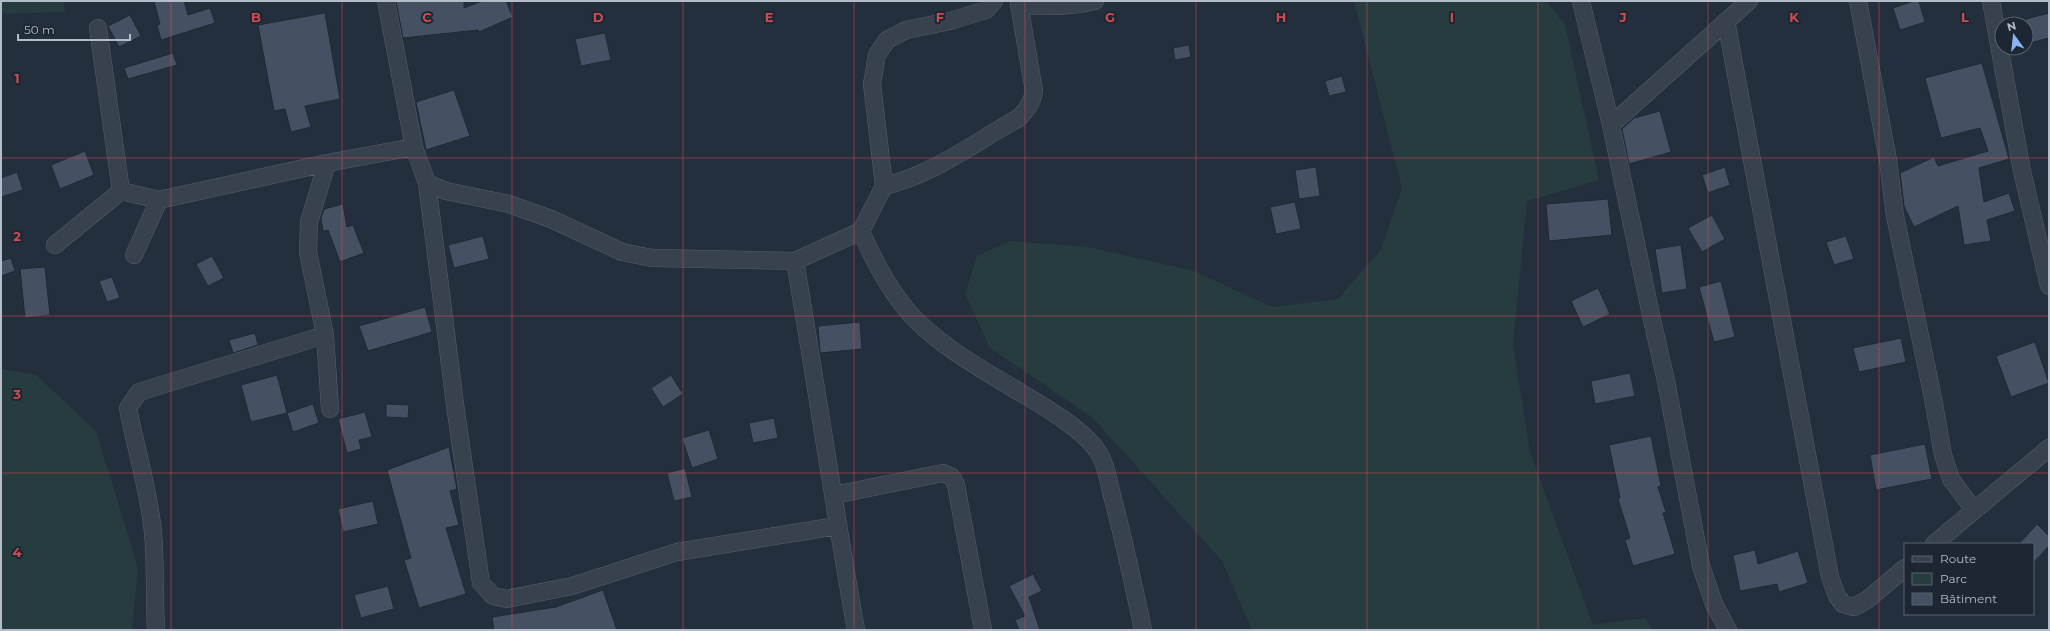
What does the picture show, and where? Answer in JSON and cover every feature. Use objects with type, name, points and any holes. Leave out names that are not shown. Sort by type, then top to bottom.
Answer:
[{"type":"street","points":[[386,1],[414,147],[427,183],[456,412],[481,583],[493,596],[507,599],[572,586],[677,552],[837,526]]},
{"type":"street","points":[[427,183],[446,191],[509,204],[551,219],[622,252],[652,258],[795,261],[861,231],[884,186],[872,84],[877,55],[887,40],[906,30],[950,21],[986,10],[994,1]]},
{"type":"street","points":[[884,186],[905,181],[934,167],[1019,118],[1032,102],[1034,91],[1018,3],[1039,7],[1081,5],[1095,1]]},
{"type":"street","points":[[1581,1],[1611,125],[1666,380],[1701,566],[1714,604],[1728,630]]},
{"type":"street","points":[[1611,125],[1749,1]]},
{"type":"street","points":[[1858,1],[1884,136],[1895,216],[1933,398],[1943,455],[1951,479],[1974,510]]},
{"type":"street","points":[[1991,1],[2018,149],[2049,286]]},
{"type":"street","points":[[1726,21],[1802,420],[1817,512],[1830,577],[1837,596],[1843,604],[1854,607],[1867,600],[1904,569]]},
{"type":"street","points":[[98,28],[121,191]]},
{"type":"street","points":[[121,191],[159,200],[327,163],[414,147]]},
{"type":"street","points":[[327,163],[309,222],[308,252],[325,335],[330,409]]},
{"type":"street","points":[[55,245],[121,191]]},
{"type":"street","points":[[134,255],[159,200]]},
{"type":"street","points":[[861,231],[886,281],[914,318],[938,338],[982,370],[1046,408],[1082,435],[1096,449],[1103,463],[1130,566],[1143,630]]},
{"type":"street","points":[[795,261],[834,495],[837,526],[856,630]]},
{"type":"street","points":[[156,630],[153,533],[146,480],[134,441],[128,408],[139,392],[325,335]]},
{"type":"street","points":[[1935,543],[2049,448]]},
{"type":"street","points":[[834,495],[943,473],[952,477],[956,486],[983,630]]},
{"type":"green space","points":[[1,1],[64,1],[65,12],[1,14]]},
{"type":"green space","points":[[1354,1],[1546,1],[1565,25],[1599,180],[1527,201],[1513,345],[1530,452],[1593,625],[1645,618],[1653,630],[1252,630],[1222,561],[1092,417],[990,348],[965,294],[977,256],[1010,241],[1088,247],[1194,271],[1272,307],[1338,299],[1381,249],[1402,188]]},
{"type":"green space","points":[[1,369],[36,375],[96,431],[138,568],[132,630],[1,630]]},
{"type":"building","points":[[154,1],[184,1],[188,15],[210,8],[215,23],[161,40],[157,25],[160,24]]},
{"type":"building","points":[[396,1],[464,1],[464,8],[482,1],[506,1],[513,17],[479,32],[478,30],[403,38]]},
{"type":"building","points":[[1914,1],[1919,1],[1925,22],[1900,30],[1893,8]]},
{"type":"building","points":[[325,13],[340,99],[305,106],[311,127],[291,132],[285,109],[274,111],[258,25]]},
{"type":"building","points":[[2049,13],[2049,38],[2034,42],[2034,17]]},
{"type":"building","points":[[130,15],[141,36],[119,47],[108,26]]},
{"type":"building","points":[[605,33],[611,60],[581,66],[575,39]]},
{"type":"building","points":[[1189,45],[1191,57],[1175,60],[1173,48]]},
{"type":"building","points":[[173,53],[177,65],[128,79],[124,68]]},
{"type":"building","points":[[1982,63],[2009,159],[1979,168],[1984,202],[2009,193],[2015,211],[1987,220],[1991,241],[1964,245],[1958,206],[1914,227],[1904,206],[1900,173],[1934,157],[1938,166],[1988,151],[1980,128],[1941,138],[1925,78]]},
{"type":"building","points":[[1342,76],[1346,92],[1329,96],[1325,81]]},
{"type":"building","points":[[454,90],[470,136],[426,150],[416,102]]},
{"type":"building","points":[[1660,111],[1671,152],[1629,164],[1622,129],[1634,118]]},
{"type":"building","points":[[85,151],[94,175],[60,189],[51,165]]},
{"type":"building","points":[[1316,167],[1320,196],[1299,199],[1295,170]]},
{"type":"building","points":[[1725,167],[1730,185],[1708,193],[1702,175]]},
{"type":"building","points":[[17,172],[23,190],[1,197],[1,178]]},
{"type":"building","points":[[1608,199],[1612,235],[1549,241],[1546,204]]},
{"type":"building","points":[[1295,202],[1301,229],[1276,234],[1270,207]]},
{"type":"building","points":[[343,204],[347,227],[353,225],[364,253],[340,262],[328,230],[323,231],[321,218],[324,209]]},
{"type":"building","points":[[1712,215],[1725,239],[1702,252],[1688,228]]},
{"type":"building","points":[[483,236],[489,259],[454,268],[448,245]]},
{"type":"building","points":[[1846,236],[1854,259],[1834,265],[1826,242]]},
{"type":"building","points":[[1681,245],[1687,289],[1662,293],[1655,249]]},
{"type":"building","points":[[212,256],[224,278],[208,286],[196,264]]},
{"type":"building","points":[[11,258],[15,271],[1,276],[1,261]]},
{"type":"building","points":[[45,267],[50,315],[25,318],[20,269]]},
{"type":"building","points":[[112,277],[120,298],[107,302],[99,281]]},
{"type":"building","points":[[1721,281],[1735,337],[1714,342],[1699,287]]},
{"type":"building","points":[[1598,288],[1610,314],[1583,327],[1571,301]]},
{"type":"building","points":[[425,307],[432,332],[368,351],[359,326]]},
{"type":"building","points":[[860,322],[862,349],[820,353],[818,326]]},
{"type":"building","points":[[255,333],[258,345],[233,353],[229,340]]},
{"type":"building","points":[[1901,338],[1906,362],[1859,372],[1853,348]]},
{"type":"building","points":[[2035,342],[2049,383],[2011,397],[1996,356]]},
{"type":"building","points":[[1630,373],[1635,396],[1595,404],[1591,381]]},
{"type":"building","points":[[277,375],[287,413],[251,422],[241,385]]},
{"type":"building","points":[[671,375],[683,394],[663,407],[651,388]]},
{"type":"building","points":[[313,404],[319,423],[293,432],[287,413]]},
{"type":"building","points":[[386,404],[409,405],[408,418],[386,417]]},
{"type":"building","points":[[365,412],[372,437],[359,440],[361,449],[347,453],[338,419]]},
{"type":"building","points":[[774,418],[778,438],[753,443],[749,423]]},
{"type":"building","points":[[709,430],[718,459],[692,468],[682,438]]},
{"type":"building","points":[[1651,436],[1661,486],[1658,487],[1666,512],[1663,513],[1675,554],[1633,566],[1625,540],[1630,538],[1618,499],[1620,498],[1609,445]]},
{"type":"building","points":[[1925,444],[1932,479],[1876,490],[1870,455]]},
{"type":"building","points":[[449,447],[457,489],[450,491],[459,525],[446,528],[466,594],[419,608],[404,560],[411,558],[387,470]]},
{"type":"building","points":[[685,468],[692,497],[674,501],[667,473]]},
{"type":"building","points":[[373,501],[378,524],[343,532],[338,509]]},
{"type":"building","points":[[2037,524],[2049,536],[2049,546],[2034,562],[2034,543],[2020,543]]},
{"type":"building","points":[[1755,550],[1758,564],[1798,551],[1808,583],[1779,592],[1777,584],[1740,591],[1733,555]]},
{"type":"building","points":[[1033,574],[1042,591],[1029,597],[1040,630],[1019,630],[1015,620],[1025,616],[1009,586]]},
{"type":"building","points":[[388,586],[394,609],[361,618],[354,595]]},
{"type":"building","points":[[603,590],[617,630],[494,630],[492,617],[556,607]]}]
